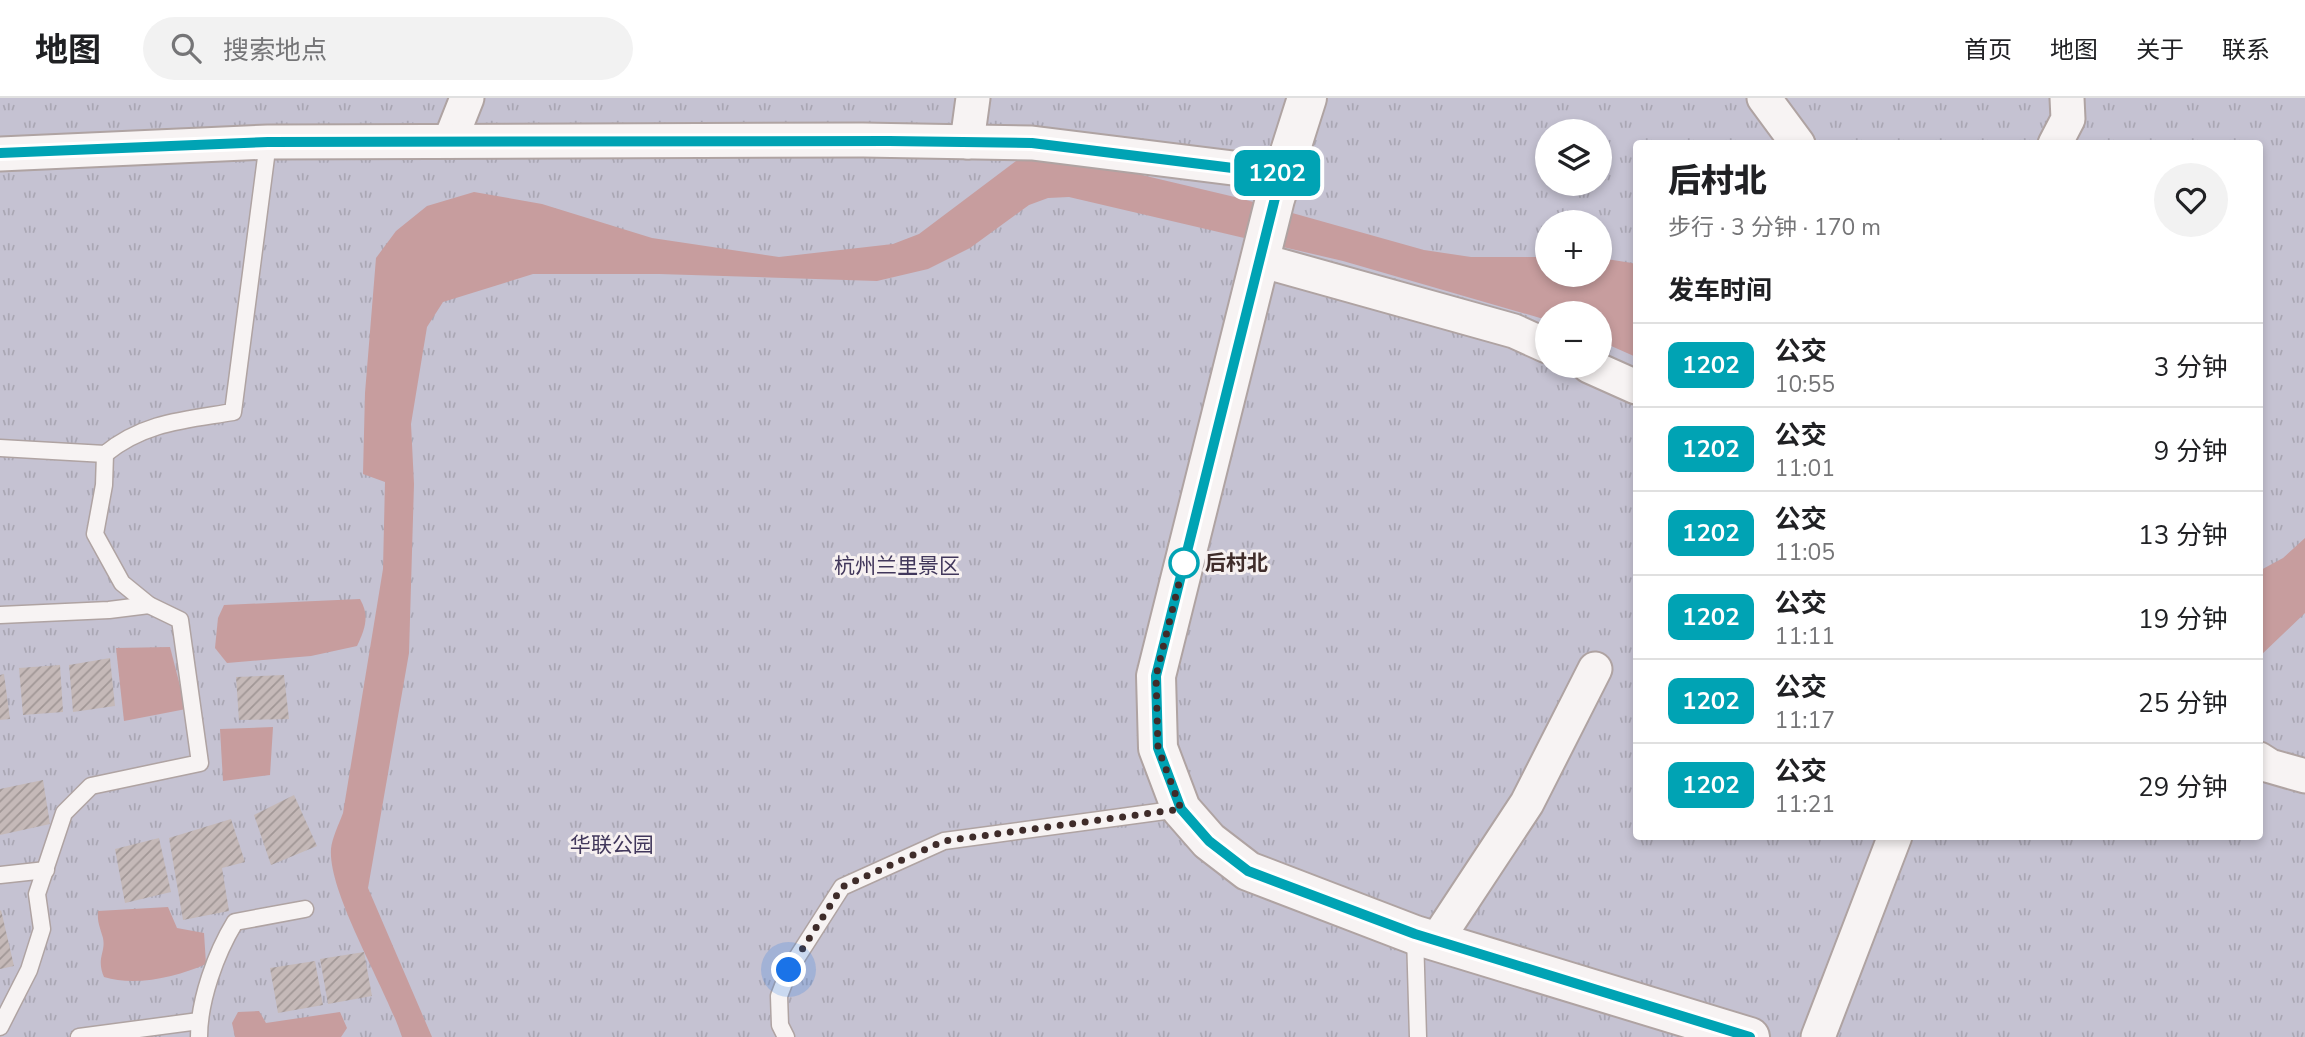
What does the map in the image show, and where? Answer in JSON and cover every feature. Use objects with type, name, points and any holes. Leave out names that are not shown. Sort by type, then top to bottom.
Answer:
[{"type":"street","points":[[450,141],[467,98]]},
{"type":"street","points":[[967,142],[973,98]]},
{"type":"street","points":[[1307,98],[1278,186],[1156,676],[1158,748],[1181,809],[1209,841],[1248,871],[1425,938],[1750,1037]]},
{"type":"street","points":[[1764,98],[1795,140]]},
{"type":"street","points":[[2057,140],[2068,119],[2067,98]]},
{"type":"street","points":[[0,153],[268,142],[1032,143],[1278,186]]},
{"type":"street","points":[[1260,260],[1514,331],[1535,341]]},
{"type":"street","points":[[1612,376],[1633,386]]},
{"type":"street","points":[[1425,938],[1527,803],[1595,669]]},
{"type":"street","points":[[2263,762],[2305,776]]},
{"type":"street","points":[[1818,1037],[1893,840]]},
{"type":"lane","points":[[0,448],[105,454],[125,437],[158,425],[233,412],[268,142]]},
{"type":"lane","points":[[0,1027],[29,970],[42,929],[37,894],[64,813],[91,786],[200,763],[180,620],[149,605],[122,583],[95,534],[104,485],[105,454]]},
{"type":"lane","points":[[0,615],[109,611],[149,605]]},
{"type":"lane","points":[[786,1037],[780,1025],[779,996],[789,970],[842,887],[944,841],[1181,809]]},
{"type":"lane","points":[[0,875],[46,870]]},
{"type":"lane","points":[[79,1037],[199,1029],[223,942],[235,922],[305,909]]},
{"type":"lane","points":[[1418,1037],[1425,938]]},
{"type":"green space","name":"杭州兰里景区","points":[[0,98],[2305,98],[2305,1037],[0,1037]]},
{"type":"shaded area","points":[[1046,159],[1108,167],[1239,198],[1424,250],[1471,257],[1535,257],[1535,287],[1612,287],[1612,260],[1632,263],[1633,356],[1612,346],[1612,301],[1535,301],[1535,317],[1343,261],[1069,197],[1048,198],[1029,205],[970,248],[928,269],[877,281],[659,274],[533,274],[443,302],[427,327],[411,424],[414,484],[409,653],[368,888],[432,1037],[402,1037],[348,915],[333,868],[331,849],[343,813],[383,569],[385,482],[363,474],[365,393],[376,258],[396,231],[427,206],[474,192],[542,204],[652,238],[779,257],[893,244],[919,234],[1016,161]]},
{"type":"shaded area","points":[[2305,538],[2305,613],[2263,653],[2263,569],[2283,558]]},
{"type":"shaded area","points":[[360,599],[365,611],[365,622],[357,646],[311,656],[227,663],[215,648],[218,618],[224,605]]},
{"type":"shaded area","points":[[170,647],[186,709],[124,721],[116,648]]},
{"type":"shaded area","points":[[273,727],[270,775],[223,781],[220,729]]},
{"type":"shaded area","points":[[168,907],[177,928],[204,933],[206,964],[182,973],[142,981],[104,977],[101,965],[104,943],[98,911]]},
{"type":"shaded area","points":[[259,1011],[266,1023],[340,1012],[347,1028],[341,1037],[235,1037],[232,1023],[238,1012]]},
{"type":"building","points":[[110,658],[115,706],[73,712],[69,665]]},
{"type":"building","points":[[60,665],[63,712],[23,715],[19,668]]},
{"type":"building","points":[[4,674],[10,719],[0,720],[0,675]]},
{"type":"building","points":[[284,675],[289,719],[239,720],[236,677]]},
{"type":"building","points":[[43,780],[50,824],[0,835],[0,789]]},
{"type":"building","points":[[294,795],[317,846],[271,865],[254,815]]},
{"type":"building","points":[[231,819],[245,862],[222,868],[229,911],[183,920],[169,838]]},
{"type":"building","points":[[159,838],[171,892],[125,903],[115,849]]},
{"type":"building","points":[[0,911],[14,966],[0,969]]},
{"type":"building","points":[[364,952],[372,996],[328,1004],[320,959]]},
{"type":"building","points":[[315,961],[323,1005],[278,1013],[270,968]]},
{"type":"bus line","name":"1202","points":[[0,153],[268,142],[1032,143],[1281,174],[1156,676],[1158,748],[1181,809],[1209,841],[1248,871],[1415,934],[1750,1037]]},
{"type":"place","name":"后村北","points":[[1184,563]]},
{"type":"route","points":[[789,970],[842,887],[944,841],[1181,809],[1158,748],[1156,676],[1184,563]]},
{"type":"park label","name":"华联公园","points":[[612,845]]}]
